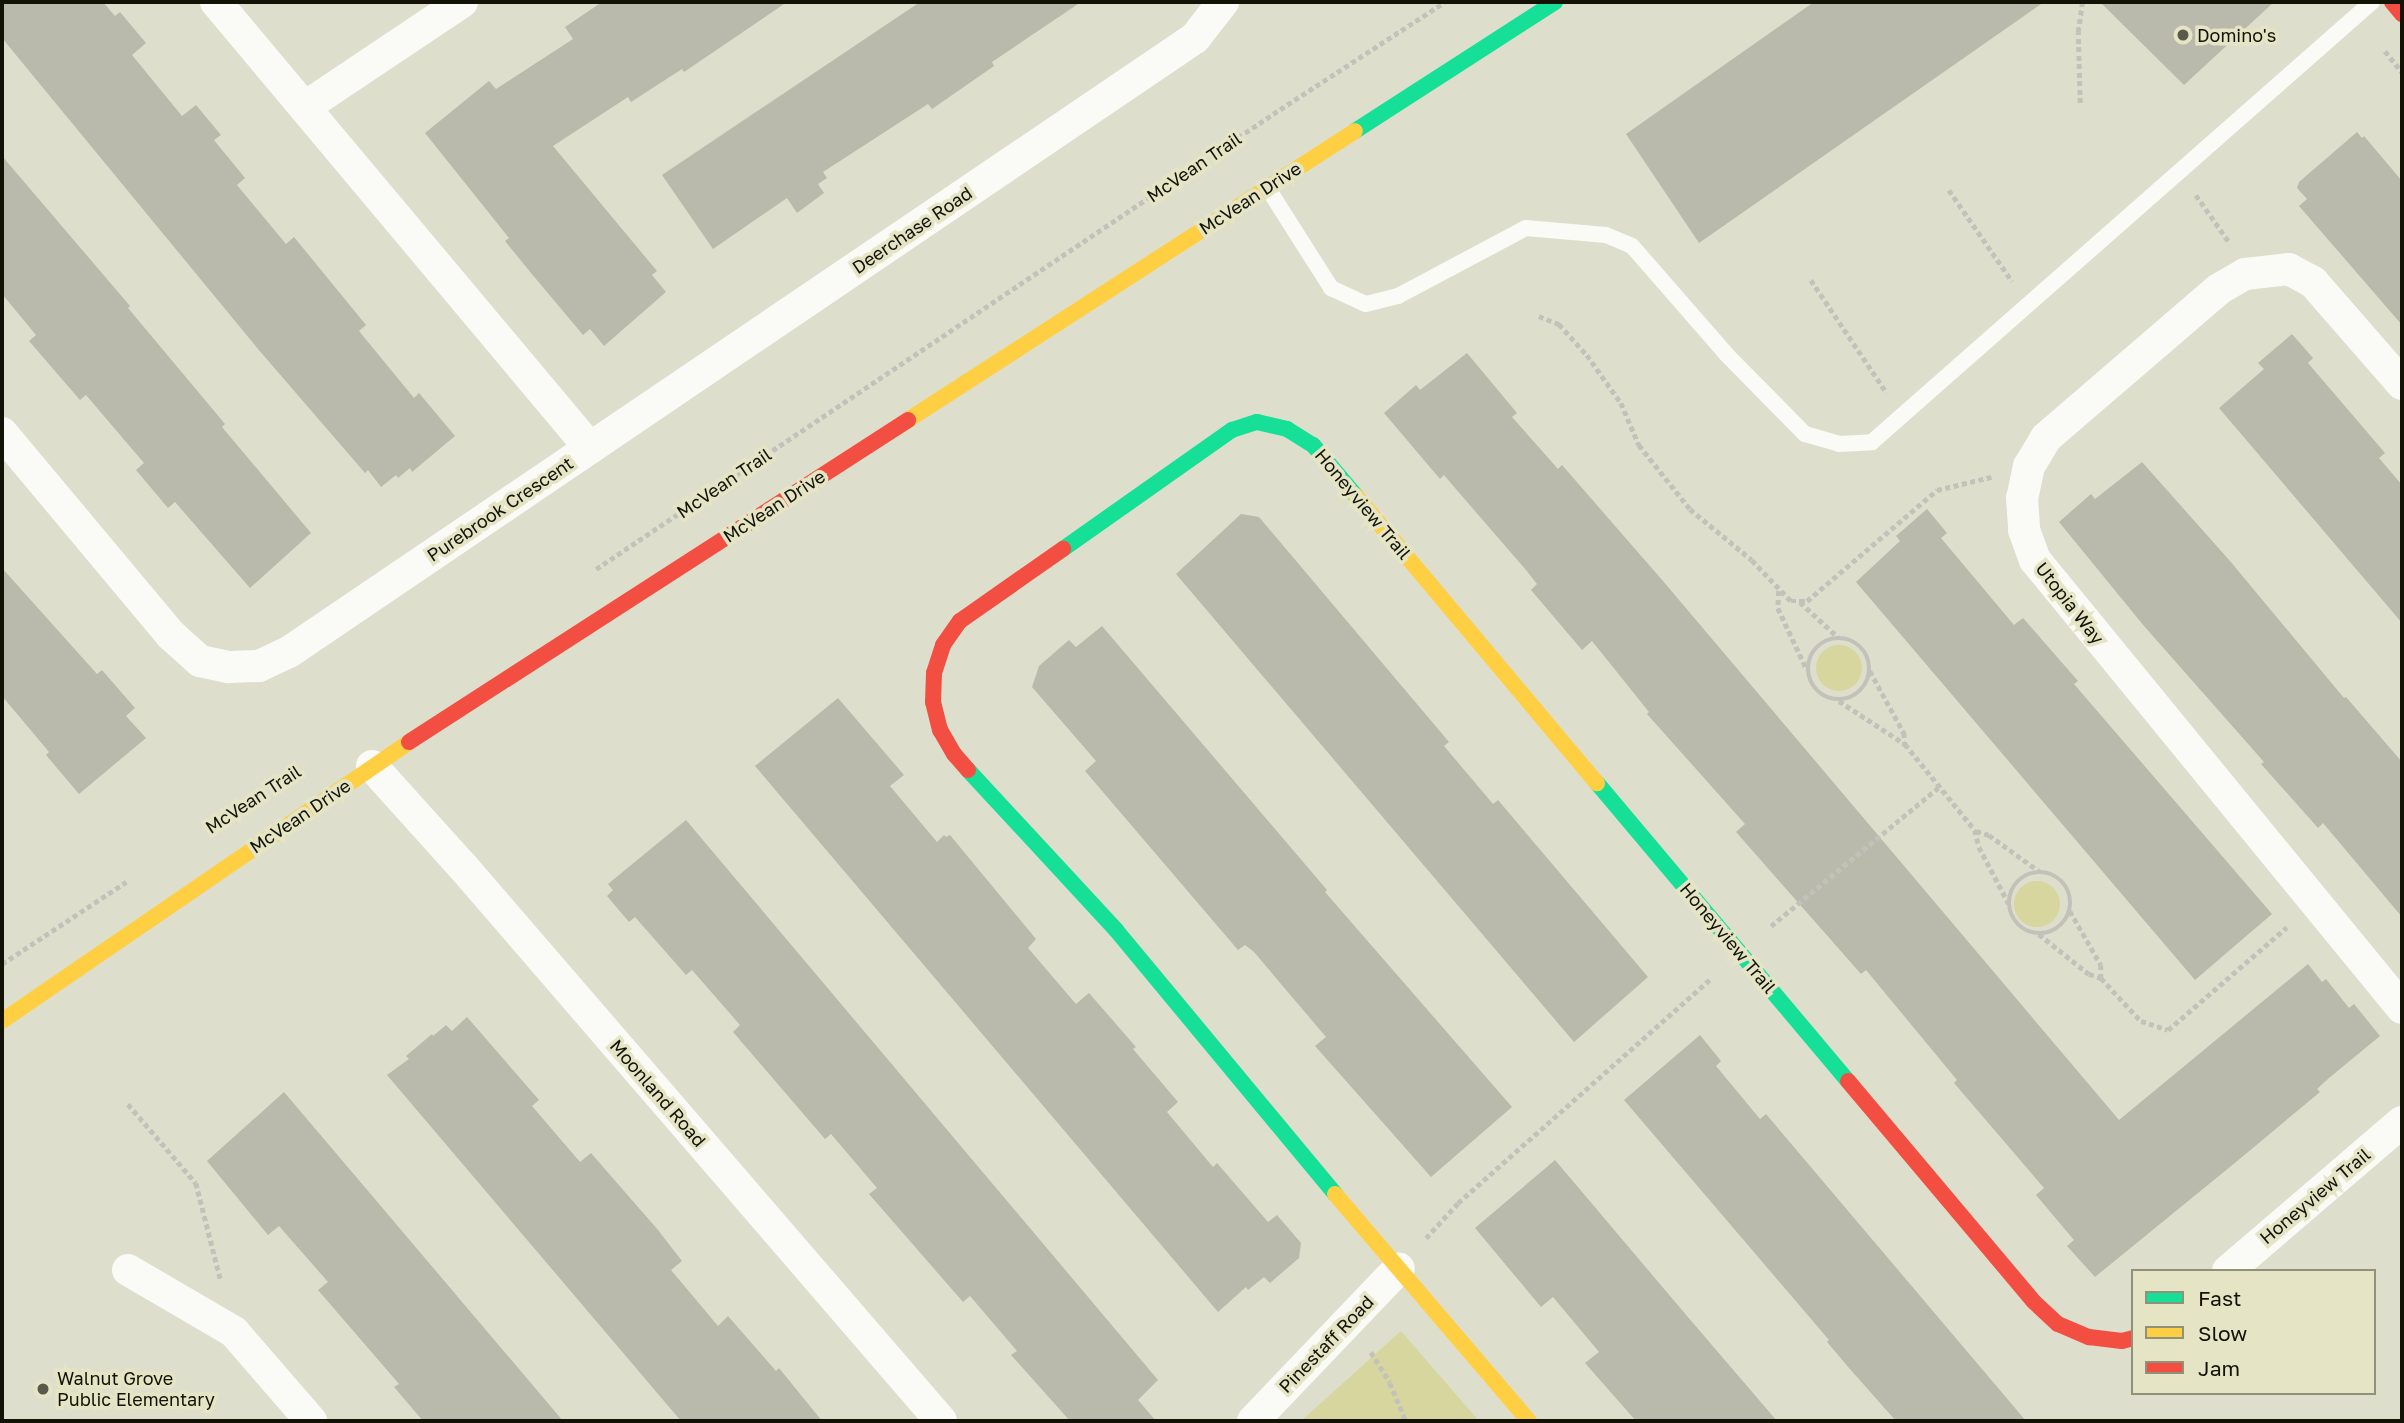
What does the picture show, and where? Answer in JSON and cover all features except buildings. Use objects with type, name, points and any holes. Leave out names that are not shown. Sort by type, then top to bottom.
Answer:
[{"type":"street","name":"Purebrook Crescent","points":[[2,433],[171,635],[200,660],[229,667],[259,666],[289,652],[590,448],[216,2]]},
{"type":"street","points":[[305,107],[462,2]]},
{"type":"street","name":"Deerchase Road","points":[[590,448],[1195,38],[1223,2]]},
{"type":"street","name":"McVean Drive","points":[[2,1021],[372,766],[1555,2]]},
{"type":"street","points":[[2392,2],[2402,14]]},
{"type":"street","name":"Utopia Way","points":[[2402,384],[2313,282],[2289,269],[2245,274],[2219,289],[2046,438],[2029,466],[2022,498],[2024,530],[2035,560],[2402,1008]]},
{"type":"street","name":"Honeyview Trail","points":[[1529,1421],[1294,1146],[1116,930],[954,754],[940,730],[933,702],[934,673],[943,645],[960,621],[1232,430],[1257,422],[1287,429],[1313,445],[2032,1301],[2058,1324],[2089,1337],[2131,1338]]},
{"type":"street","name":"Moonland Road","points":[[372,766],[473,878],[941,1421]]},
{"type":"street","name":"Honeyview Trail","points":[[2230,1269],[2402,1122]]},
{"type":"street","name":"Pinestaff Road","points":[[1253,1421],[1399,1268]]},
{"type":"street","points":[[128,1270],[234,1332],[311,1421]]},
{"type":"lane","points":[[1267,187],[1331,288],[1366,304],[1398,296],[1526,228],[1606,235],[1632,246],[1736,366],[1805,434],[1839,444],[1872,442],[2372,2]]},
{"type":"path","name":"McVean Trail","points":[[593,571],[1262,121],[1445,2]]},
{"type":"path","points":[[2080,103],[2078,32],[2082,2]]},
{"type":"path","points":[[2179,171],[2232,248],[2245,274]]},
{"type":"path","points":[[1949,190],[2028,305]]},
{"type":"path","points":[[1811,280],[1902,416]]},
{"type":"path","points":[[1539,316],[1559,324],[1587,355],[1621,403],[1639,445],[1661,477],[1689,509],[1752,560],[1791,601],[1807,601],[1937,490],[1991,477],[2026,482]]},
{"type":"path","points":[[1779,590],[1779,608],[1818,692],[1839,701],[1905,744],[1938,788],[1975,830],[1979,847],[2018,926],[2039,934],[2089,974],[2101,978],[2141,1021],[2168,1030],[2315,903]]},
{"type":"path","points":[[1799,601],[1839,638]]},
{"type":"path","points":[[1808,671],[1816,648],[1839,638],[1852,640],[1862,647],[1869,659],[1870,671],[1904,733],[1905,744]]},
{"type":"path","points":[[1839,701],[1860,693],[1870,671]]},
{"type":"path","points":[[1399,1268],[1458,1203],[1740,953],[1938,788]]},
{"type":"path","points":[[1975,830],[1989,835],[2039,871]]},
{"type":"path","points":[[2008,904],[2016,881],[2026,874],[2039,871],[2052,873],[2063,881],[2069,892],[2069,911],[2101,965],[2101,978]]},
{"type":"path","points":[[2,964],[128,881]]},
{"type":"path","points":[[2039,934],[2060,926],[2069,911]]},
{"type":"path","points":[[128,1104],[196,1183],[234,1332]]},
{"type":"path","points":[[1350,1318],[1390,1383],[1406,1421]]},
{"type":"green space","points":[[1839,645],[1855,652],[1862,668],[1855,684],[1839,691],[1823,684],[1816,668],[1823,652]]},
{"type":"green space","points":[[2037,881],[2053,888],[2060,904],[2053,920],[2037,927],[2021,920],[2014,904],[2021,888]]},
{"type":"green space","points":[[1401,1331],[1479,1421],[1301,1421]]},
{"type":"traffic: fast","points":[[1355,131],[1555,2]]},
{"type":"traffic: fast","points":[[1063,549],[1232,430],[1257,422],[1287,429],[1313,445],[1356,496]]},
{"type":"traffic: fast","points":[[968,770],[1116,930],[1335,1194]]},
{"type":"traffic: fast","points":[[1597,783],[1848,1081]]},
{"type":"traffic: slow","points":[[908,420],[1355,131]]},
{"type":"traffic: slow","points":[[1356,496],[1597,783]]},
{"type":"traffic: slow","points":[[2,1021],[409,742]]},
{"type":"traffic: slow","points":[[1335,1194],[1529,1421]]},
{"type":"traffic: jam","points":[[2392,2],[2402,14]]},
{"type":"traffic: jam","points":[[409,742],[908,420]]},
{"type":"traffic: jam","points":[[968,770],[954,754],[940,730],[933,702],[934,673],[943,645],[960,621],[1063,549]]},
{"type":"traffic: jam","points":[[1848,1081],[2033,1301],[2058,1324],[2089,1337],[2122,1341],[2131,1339]]},
{"type":"place","name":"Domino's","points":[[2183,35]]},
{"type":"place","name":"Walnut Grove Public Elementary","points":[[43,1389]]}]
